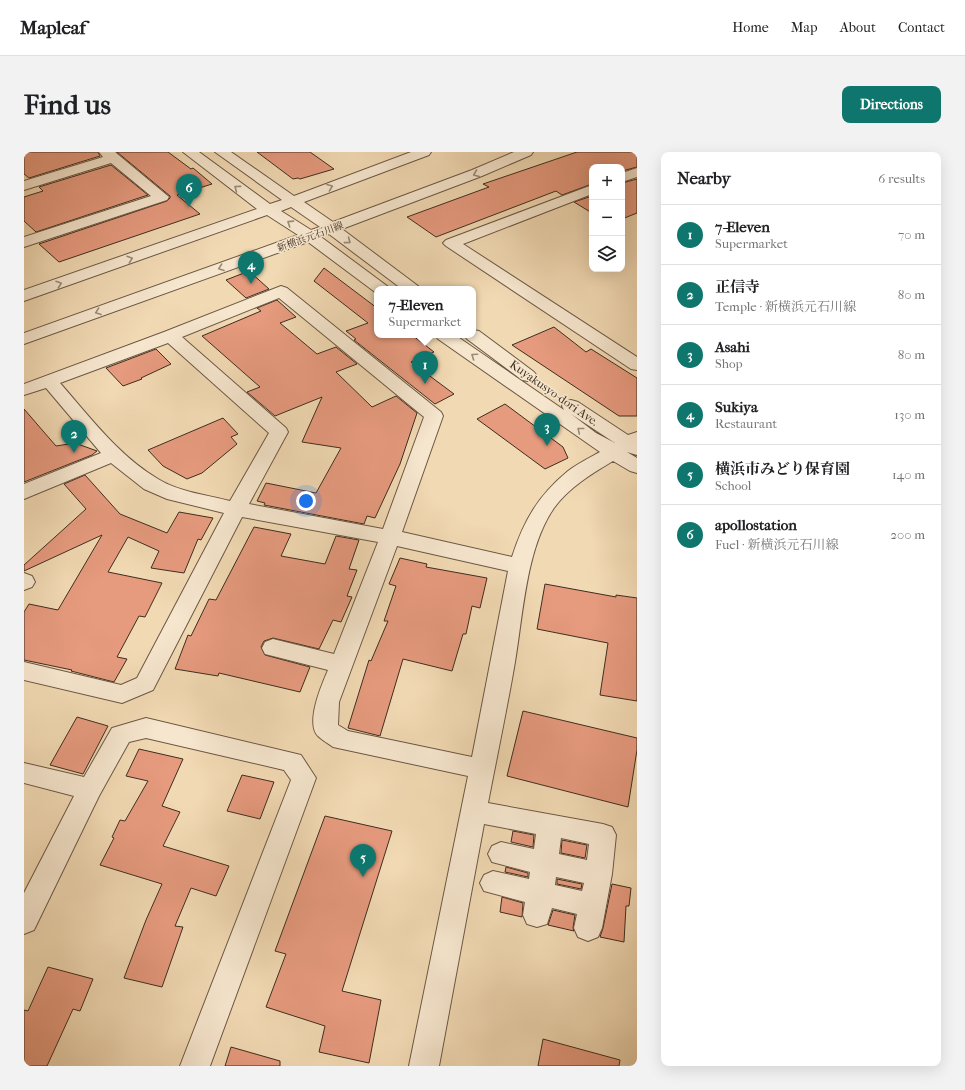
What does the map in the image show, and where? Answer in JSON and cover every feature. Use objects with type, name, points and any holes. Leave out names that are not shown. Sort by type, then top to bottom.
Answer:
[{"type":"street","points":[[190,152],[252,199],[310,236],[377,286]]},
{"type":"street","points":[[222,152],[294,201],[408,286]]},
{"type":"street","points":[[24,296],[269,210],[424,152]]},
{"type":"street","name":"新横浜元石川線","points":[[24,339],[310,236],[477,173],[526,152]]},
{"type":"street","points":[[24,186],[110,155],[162,198],[24,242]]},
{"type":"street","points":[[625,177],[637,172]]},
{"type":"street","points":[[589,190],[452,243],[637,365]]},
{"type":"street","points":[[24,390],[170,336],[281,291],[434,416],[327,702],[326,729],[342,740],[482,769]]},
{"type":"street","points":[[24,671],[122,694],[145,684],[236,509],[278,432],[170,336]]},
{"type":"street","name":"Kuyakusyo-dori Ave.","points":[[476,337],[550,392],[629,446],[637,466]]},
{"type":"street","name":"Kuyakusyo-dori Ave.","points":[[449,338],[629,446]]},
{"type":"street","points":[[49,381],[113,455],[151,484],[174,494],[236,509],[390,537],[520,566]]},
{"type":"street","points":[[424,1066],[503,664],[520,566],[530,533],[546,503],[576,475],[629,446]]},
{"type":"street","points":[[24,492],[113,455]]},
{"type":"street","points":[[273,648],[342,664]]},
{"type":"street","points":[[24,921],[90,789],[121,736],[146,728],[292,762],[304,778],[195,1066]]},
{"type":"street","points":[[24,773],[90,789]]},
{"type":"street","points":[[474,811],[603,835],[599,874],[590,916],[538,904],[493,883]]},
{"type":"street","points":[[538,904],[549,834]]},
{"type":"street","points":[[501,854],[599,874]]},
{"type":"building","points":[[24,152],[98,152],[100,156],[29,178],[24,174]]},
{"type":"building","points":[[117,152],[168,152],[191,169],[193,168],[212,184],[177,195],[200,214],[59,262],[39,244],[167,201],[170,198],[170,196]]},
{"type":"building","points":[[257,152],[310,152],[334,169],[300,179],[293,179]]},
{"type":"building","points":[[577,152],[637,152],[637,167],[625,170],[625,164],[589,164],[589,185],[562,195],[556,191],[436,237],[407,217],[489,187],[483,184]]},
{"type":"building","points":[[111,165],[148,195],[36,232],[24,221],[24,197],[43,191],[39,187]]},
{"type":"building","points":[[637,179],[637,213],[625,218],[625,200],[625,182]]},
{"type":"building","points":[[589,197],[589,211],[574,202]]},
{"type":"building","points":[[324,268],[374,306],[374,338],[416,338],[434,352],[411,362],[454,394],[435,404],[354,340],[356,339],[346,331],[368,323],[314,281]]},
{"type":"building","points":[[249,271],[269,289],[246,298],[226,280]]},
{"type":"building","points":[[277,300],[296,317],[280,323],[317,354],[336,347],[357,364],[336,372],[372,407],[396,396],[417,413],[400,464],[375,518],[367,516],[364,524],[264,505],[265,503],[257,501],[266,483],[316,493],[341,448],[302,442],[322,397],[275,416],[247,392],[260,387],[202,336],[261,311],[257,308]]},
{"type":"building","points":[[554,327],[586,352],[591,349],[637,378],[637,416],[619,416],[512,345]]},
{"type":"building","points":[[156,349],[171,364],[141,378],[142,379],[123,386],[106,368]]},
{"type":"building","points":[[505,404],[563,447],[568,458],[545,469],[477,419]]},
{"type":"building","points":[[24,409],[56,446],[75,443],[97,451],[92,455],[24,482]]},
{"type":"building","points":[[223,418],[238,434],[231,437],[237,444],[202,473],[187,479],[163,466],[148,450]]},
{"type":"building","points":[[85,475],[120,514],[167,533],[179,512],[213,518],[201,540],[198,539],[184,573],[151,568],[159,551],[128,537],[108,572],[162,583],[145,617],[139,616],[117,657],[127,659],[114,682],[71,671],[72,670],[24,660],[24,612],[29,604],[58,610],[102,535],[24,571],[24,565],[86,509],[64,484]]},
{"type":"building","points":[[254,527],[291,534],[281,556],[325,564],[336,536],[359,540],[349,569],[357,570],[347,596],[352,597],[341,622],[333,620],[319,649],[273,638],[264,641],[261,647],[265,655],[310,667],[300,692],[219,673],[218,676],[175,669],[188,635],[191,636],[209,599],[216,600]]},
{"type":"building","points":[[400,558],[427,564],[426,567],[487,578],[480,608],[472,606],[466,634],[463,634],[452,671],[403,659],[380,736],[348,728],[369,660],[371,661],[388,621],[384,621],[396,586],[389,584]]},
{"type":"building","points":[[545,584],[616,597],[616,595],[637,598],[637,701],[600,695],[608,643],[537,629]]},
{"type":"building","points":[[523,711],[637,738],[637,750],[628,807],[507,776]]},
{"type":"building","points":[[77,717],[108,726],[83,774],[50,765]]},
{"type":"building","points":[[139,749],[183,759],[162,806],[180,812],[163,846],[229,866],[216,896],[191,888],[175,926],[183,927],[162,987],[124,978],[146,920],[162,884],[100,865],[114,838],[112,837],[120,820],[125,821],[148,781],[126,776]]},
{"type":"building","points":[[242,775],[274,782],[260,819],[227,811]]},
{"type":"building","points":[[325,816],[392,831],[342,991],[381,1000],[369,1063],[319,1052],[325,1026],[266,1007],[286,954],[275,951]]},
{"type":"building","points":[[513,831],[534,835],[533,847],[511,842]]},
{"type":"building","points":[[562,840],[587,845],[585,858],[561,853]]},
{"type":"building","points":[[506,867],[528,873],[528,877],[505,872]]},
{"type":"building","points":[[557,879],[582,884],[581,889],[557,884]]},
{"type":"building","points":[[612,884],[631,888],[629,906],[626,906],[624,942],[600,937]]},
{"type":"building","points":[[502,897],[523,903],[522,917],[500,912]]},
{"type":"building","points":[[553,910],[575,915],[574,931],[548,925]]},
{"type":"building","points":[[48,967],[93,979],[80,1011],[73,1009],[47,1066],[24,1066],[24,1010],[28,1011]]},
{"type":"building","points":[[543,1039],[620,1060],[619,1066],[538,1066]]},
{"type":"building","points":[[231,1047],[280,1061],[280,1066],[225,1066]]},
{"type":"place","name":"apollostation","points":[[189,207]]},
{"type":"place","name":"Sukiya","points":[[251,284]]},
{"type":"place","name":"7-Eleven","points":[[425,384]]},
{"type":"place","name":"Asahi","points":[[547,446]]},
{"type":"place","name":"正信寺","points":[[74,453]]},
{"type":"place","name":"横浜市みどり保育園","points":[[363,877]]}]
